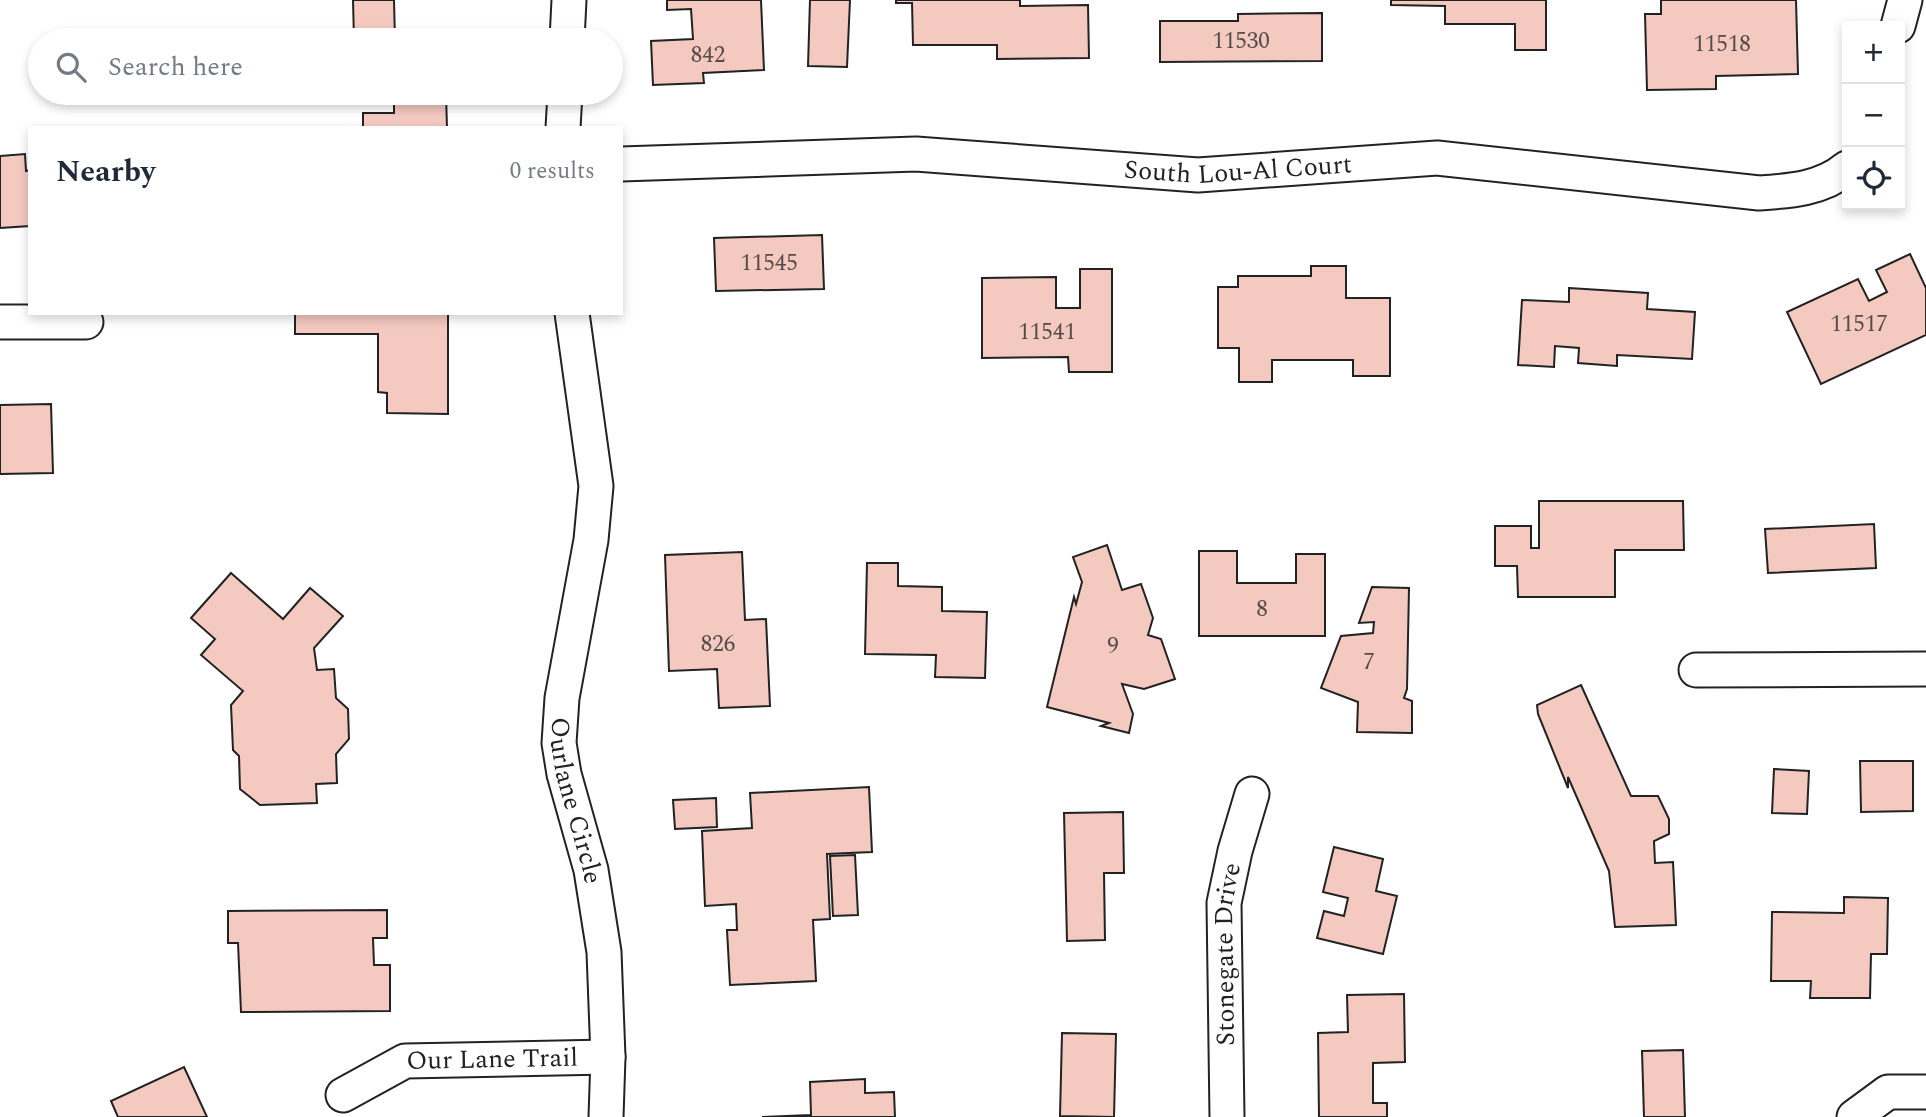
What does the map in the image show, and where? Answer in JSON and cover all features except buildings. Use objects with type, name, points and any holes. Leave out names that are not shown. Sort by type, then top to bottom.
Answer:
[{"type":"street","points":[[568,28],[569,0]]},
{"type":"street","points":[[1899,21],[1905,0]]},
{"type":"street","points":[[563,126],[564,105]]},
{"type":"street","name":"South Lou-Al Court","points":[[623,164],[916,154],[1198,174],[1437,158],[1759,193],[1797,190],[1825,182],[1842,171]]},
{"type":"street","name":"Ourlane Circle","points":[[572,315],[596,486],[591,540],[562,698],[559,743],[564,774],[591,870],[604,952],[608,1058],[606,1117]]},
{"type":"street","points":[[0,322],[86,322]]},
{"type":"street","points":[[1696,670],[1926,669]]},
{"type":"street","name":"Stonegate Drive","points":[[1227,1117],[1224,903],[1252,794]]},
{"type":"street","name":"Our Lane Trail","points":[[343,1095],[405,1061],[608,1058]]},
{"type":"street","points":[[1854,1117],[1888,1092],[1926,1092]]}]
